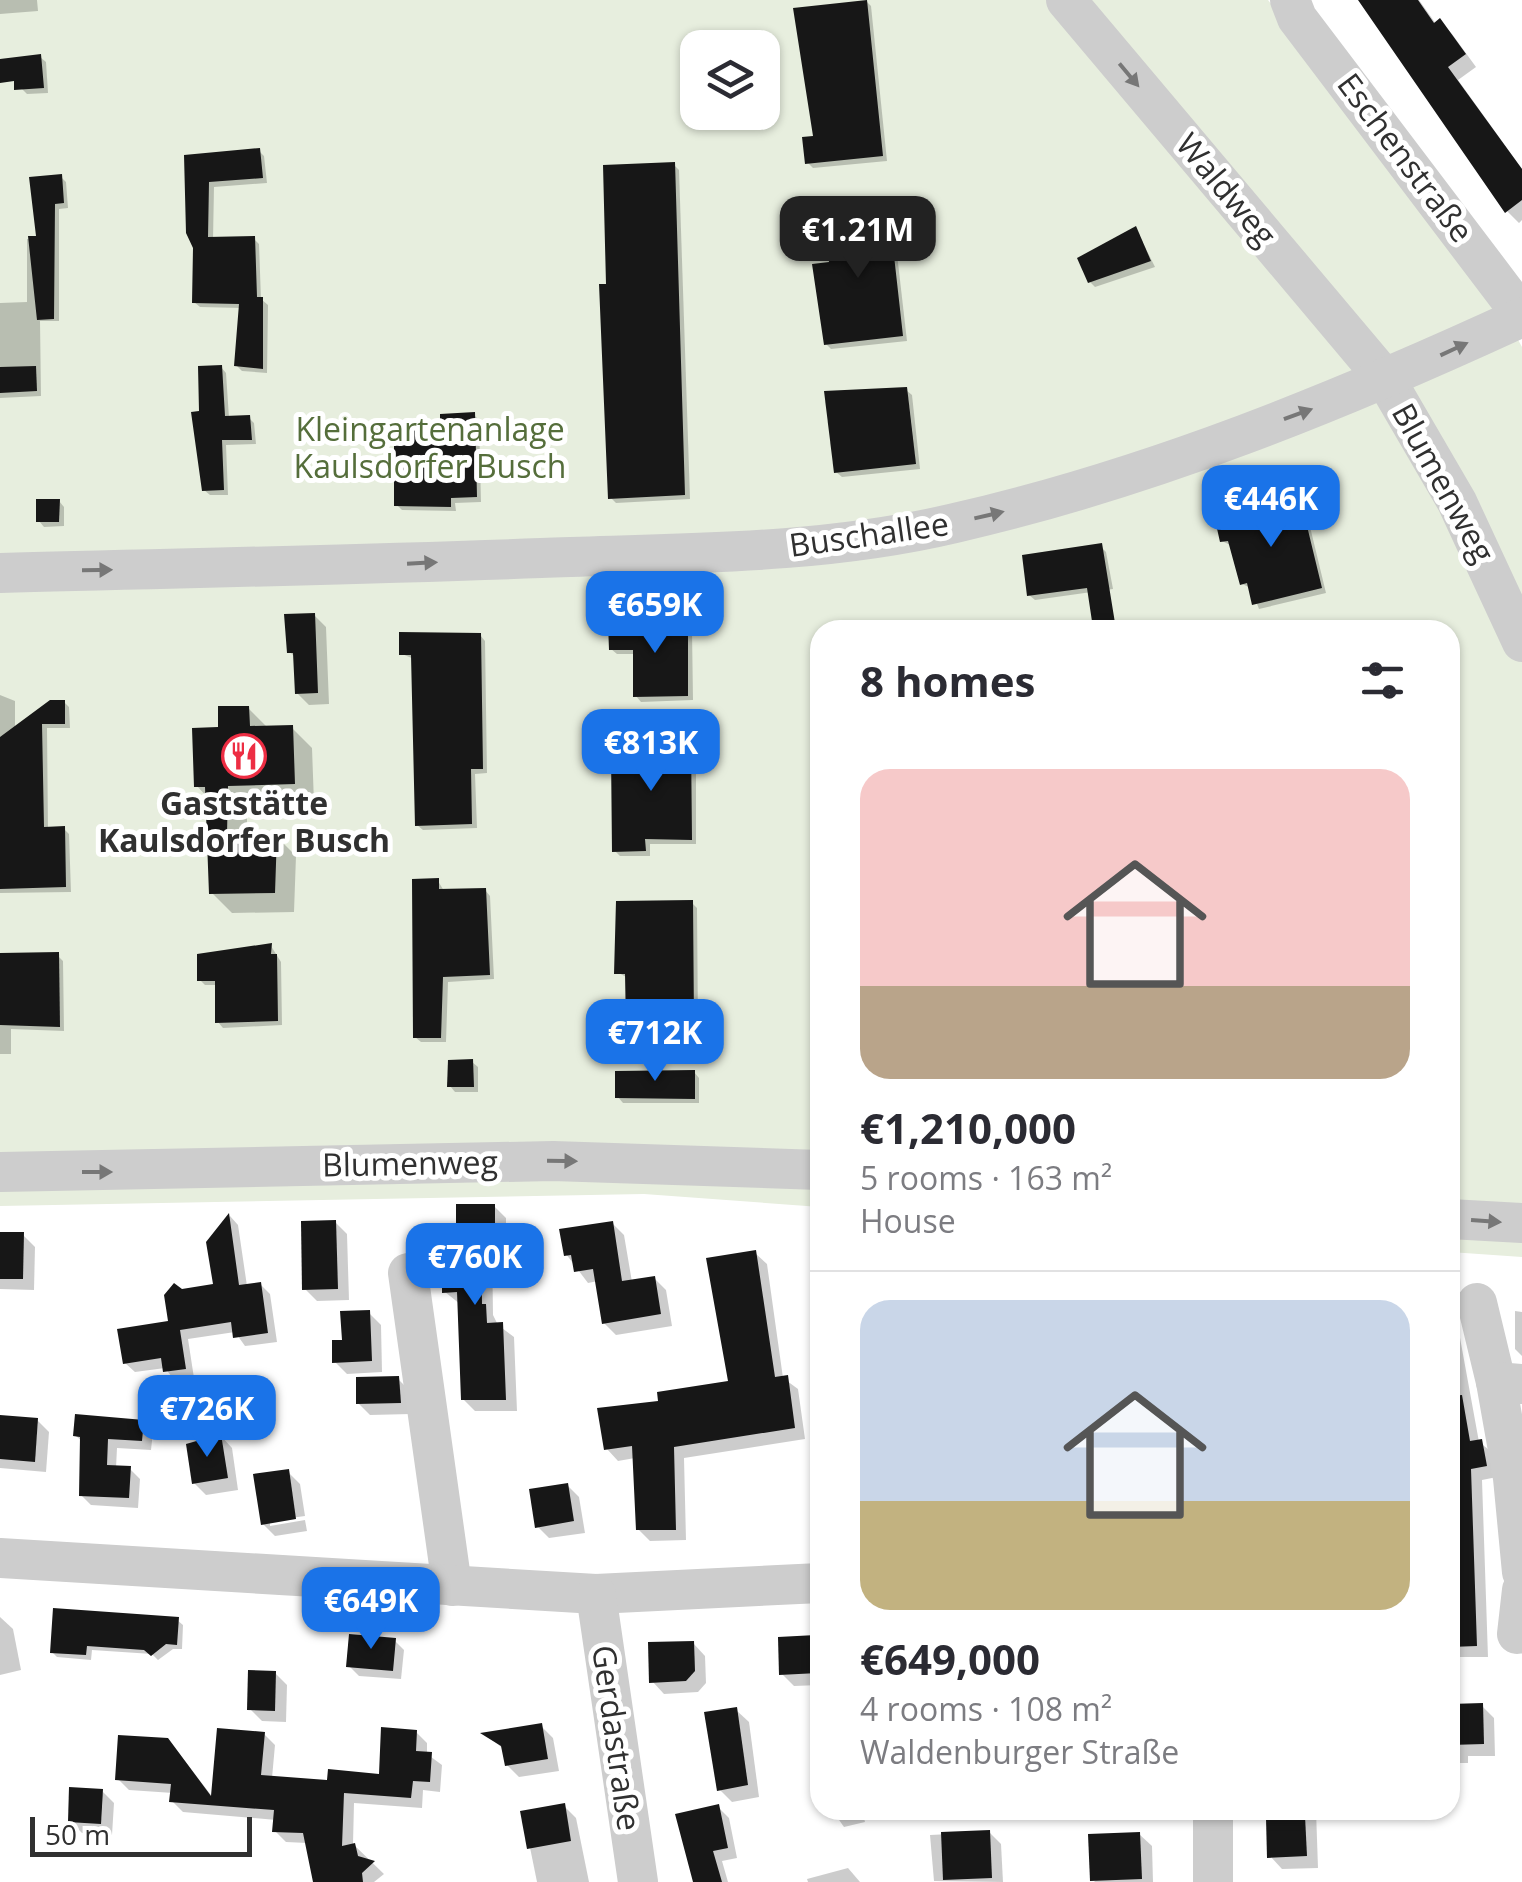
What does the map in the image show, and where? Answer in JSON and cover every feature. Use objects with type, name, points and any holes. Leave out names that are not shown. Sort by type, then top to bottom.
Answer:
[{"type":"street","name":"Waldweg","points":[[1066,0],[1386,380]]},
{"type":"street","name":"Eschenstraße","points":[[1290,0],[1297,18],[1522,316]]},
{"type":"street","name":"Buschallee","points":[[0,572],[332,568],[748,552],[914,530],[1052,497],[1386,380],[1522,316]]},
{"type":"street","name":"Blumenweg","points":[[1386,380],[1457,502],[1522,642]]},
{"type":"street","name":"Blumenweg","points":[[0,1172],[553,1161],[810,1170]]},
{"type":"street","points":[[1460,1220],[1522,1223]]},
{"type":"street","points":[[408,1273],[452,1586]]},
{"type":"street","points":[[1478,1303],[1509,1382],[1522,1572]]},
{"type":"street","points":[[0,1558],[596,1594],[810,1583]]},
{"type":"street","points":[[1522,1590],[1517,1634],[1522,1633]]},
{"type":"street","name":"Gerdastraße","points":[[596,1594],[638,1882]]},
{"type":"street","points":[[1212,1882],[1213,1820]]},
{"type":"green space","name":"Kleingartenanlage Kaulsdorfer Busch","points":[[0,0],[1268,0],[1501,309],[1522,347],[1522,1257],[1460,1253],[1460,620],[810,620],[810,1206],[644,1194],[0,1206]]},
{"type":"building","points":[[867,0],[883,156],[805,164],[802,137],[813,136],[793,8]]},
{"type":"building","points":[[1358,0],[1418,0],[1434,23],[1440,18],[1466,54],[1448,67],[1522,169],[1522,200],[1505,213]]},
{"type":"building","points":[[41,54],[44,88],[14,90],[14,81],[0,83],[0,59]]},
{"type":"building","points":[[260,148],[263,178],[209,182],[208,237],[255,236],[257,297],[263,297],[263,369],[234,366],[239,304],[192,303],[193,248],[186,233],[184,155]]},
{"type":"building","points":[[675,162],[685,495],[608,499],[599,284],[606,284],[603,165]]},
{"type":"building","points":[[62,174],[64,203],[55,204],[54,319],[37,320],[28,236],[36,236],[29,177]]},
{"type":"building","points":[[889,211],[903,336],[824,345],[812,264],[829,262],[823,219]]},
{"type":"building","points":[[1136,226],[1151,261],[1088,283],[1077,258]]},
{"type":"building","points":[[222,365],[225,416],[250,415],[252,440],[222,440],[224,490],[202,491],[191,412],[199,411],[198,366]]},
{"type":"building","points":[[36,366],[37,391],[0,393],[0,367]]},
{"type":"building","points":[[907,387],[916,464],[834,473],[824,391]]},
{"type":"building","points":[[475,412],[477,497],[451,498],[451,507],[394,506],[394,422],[440,422],[440,414]]},
{"type":"building","points":[[1300,497],[1322,588],[1252,605],[1247,583],[1240,585],[1228,541],[1220,542],[1214,515]]},
{"type":"building","points":[[36,499],[60,499],[59,522],[36,522]]},
{"type":"building","points":[[1102,543],[1115,620],[1092,620],[1087,588],[1027,596],[1022,555]]},
{"type":"building","points":[[315,613],[318,693],[295,694],[293,653],[287,653],[284,614]]},
{"type":"building","points":[[688,622],[688,696],[633,697],[633,650],[609,650],[608,623]]},
{"type":"building","points":[[399,632],[481,633],[483,769],[471,769],[472,824],[415,826],[411,655],[399,655]]},
{"type":"building","points":[[50,700],[65,700],[65,724],[42,724],[44,827],[65,826],[66,887],[0,889],[0,737]]},
{"type":"building","points":[[218,706],[249,706],[250,726],[293,725],[295,784],[228,786],[227,834],[277,834],[275,893],[209,894],[205,787],[194,787],[192,728],[218,727]]},
{"type":"building","points":[[691,740],[692,840],[645,839],[646,851],[612,852],[611,752],[628,751],[627,743]]},
{"type":"building","points":[[439,878],[439,889],[486,888],[490,975],[443,977],[441,1038],[413,1038],[412,879]]},
{"type":"building","points":[[693,900],[694,1022],[626,1025],[625,974],[614,974],[616,901]]},
{"type":"building","points":[[272,943],[271,954],[277,954],[278,1021],[215,1023],[215,981],[197,981],[197,954]]},
{"type":"building","points":[[59,952],[60,1027],[0,1025],[0,953]]},
{"type":"building","points":[[473,1059],[474,1087],[447,1087],[448,1060]]},
{"type":"building","points":[[695,1070],[695,1099],[615,1098],[615,1071]]},
{"type":"building","points":[[456,1204],[495,1204],[495,1230],[481,1230],[482,1304],[486,1304],[487,1323],[503,1322],[506,1400],[461,1400],[457,1292],[442,1293],[442,1264],[447,1264],[447,1252],[456,1252]]},
{"type":"building","points":[[229,1213],[239,1285],[261,1282],[268,1333],[233,1338],[231,1322],[180,1330],[186,1369],[163,1372],[161,1358],[123,1364],[117,1329],[168,1321],[164,1295],[174,1283],[182,1289],[213,1284],[206,1242]]},
{"type":"building","points":[[336,1220],[338,1289],[302,1290],[301,1221]]},
{"type":"building","points":[[613,1221],[622,1281],[655,1276],[661,1314],[602,1324],[593,1269],[574,1272],[571,1255],[564,1256],[559,1229]]},
{"type":"building","points":[[0,1232],[24,1232],[23,1279],[0,1279]]},
{"type":"building","points":[[756,1250],[775,1377],[788,1375],[795,1428],[674,1447],[676,1530],[636,1530],[632,1446],[604,1450],[597,1408],[658,1401],[657,1392],[728,1381],[706,1258]]},
{"type":"building","points":[[370,1310],[372,1361],[332,1363],[332,1340],[342,1340],[340,1311]]},
{"type":"building","points":[[399,1376],[401,1403],[356,1404],[356,1377]]},
{"type":"building","points":[[1460,1395],[1470,1441],[1482,1439],[1487,1466],[1471,1469],[1477,1646],[1460,1647]]},
{"type":"building","points":[[75,1414],[144,1420],[142,1441],[108,1439],[107,1465],[131,1466],[129,1498],[79,1496],[80,1437],[73,1436]]},
{"type":"building","points":[[0,1415],[38,1418],[35,1462],[0,1459]]},
{"type":"building","points":[[221,1434],[228,1478],[192,1484],[186,1444]]},
{"type":"building","points":[[289,1469],[296,1519],[261,1525],[253,1474]]},
{"type":"building","points":[[568,1483],[574,1521],[535,1528],[529,1489]]},
{"type":"building","points":[[53,1608],[179,1617],[177,1645],[166,1644],[151,1656],[144,1650],[87,1646],[86,1655],[50,1653]]},
{"type":"building","points":[[349,1634],[396,1638],[393,1671],[346,1667]]},
{"type":"building","points":[[810,1635],[810,1673],[779,1675],[778,1637]]},
{"type":"building","points":[[694,1641],[695,1671],[686,1681],[649,1683],[648,1642]]},
{"type":"building","points":[[248,1670],[276,1671],[275,1711],[247,1710]]},
{"type":"building","points":[[1483,1703],[1484,1744],[1460,1745],[1460,1704]]},
{"type":"building","points":[[737,1707],[748,1785],[717,1791],[704,1712]]},
{"type":"building","points":[[542,1723],[548,1759],[505,1766],[501,1746],[480,1733]]},
{"type":"building","points":[[381,1727],[417,1730],[416,1751],[432,1752],[430,1782],[413,1781],[411,1798],[344,1793],[342,1846],[355,1843],[358,1856],[375,1861],[362,1873],[363,1882],[313,1882],[303,1833],[272,1832],[274,1810],[169,1802],[171,1784],[115,1780],[118,1735],[168,1738],[211,1796],[217,1728],[265,1732],[261,1775],[327,1780],[328,1769],[379,1774]]},
{"type":"building","points":[[69,1787],[103,1789],[101,1824],[68,1822]]},
{"type":"building","points":[[565,1803],[571,1841],[527,1849],[520,1811]]},
{"type":"building","points":[[719,1804],[728,1848],[713,1851],[722,1882],[693,1882],[675,1814]]},
{"type":"building","points":[[1266,1820],[1305,1820],[1307,1856],[1267,1858]]},
{"type":"building","points":[[990,1830],[992,1878],[943,1880],[941,1832]]},
{"type":"building","points":[[1140,1832],[1142,1879],[1090,1881],[1088,1834]]},
{"type":"place","name":"Gaststätte Kaulsdorfer Busch","points":[[244,756]]}]
